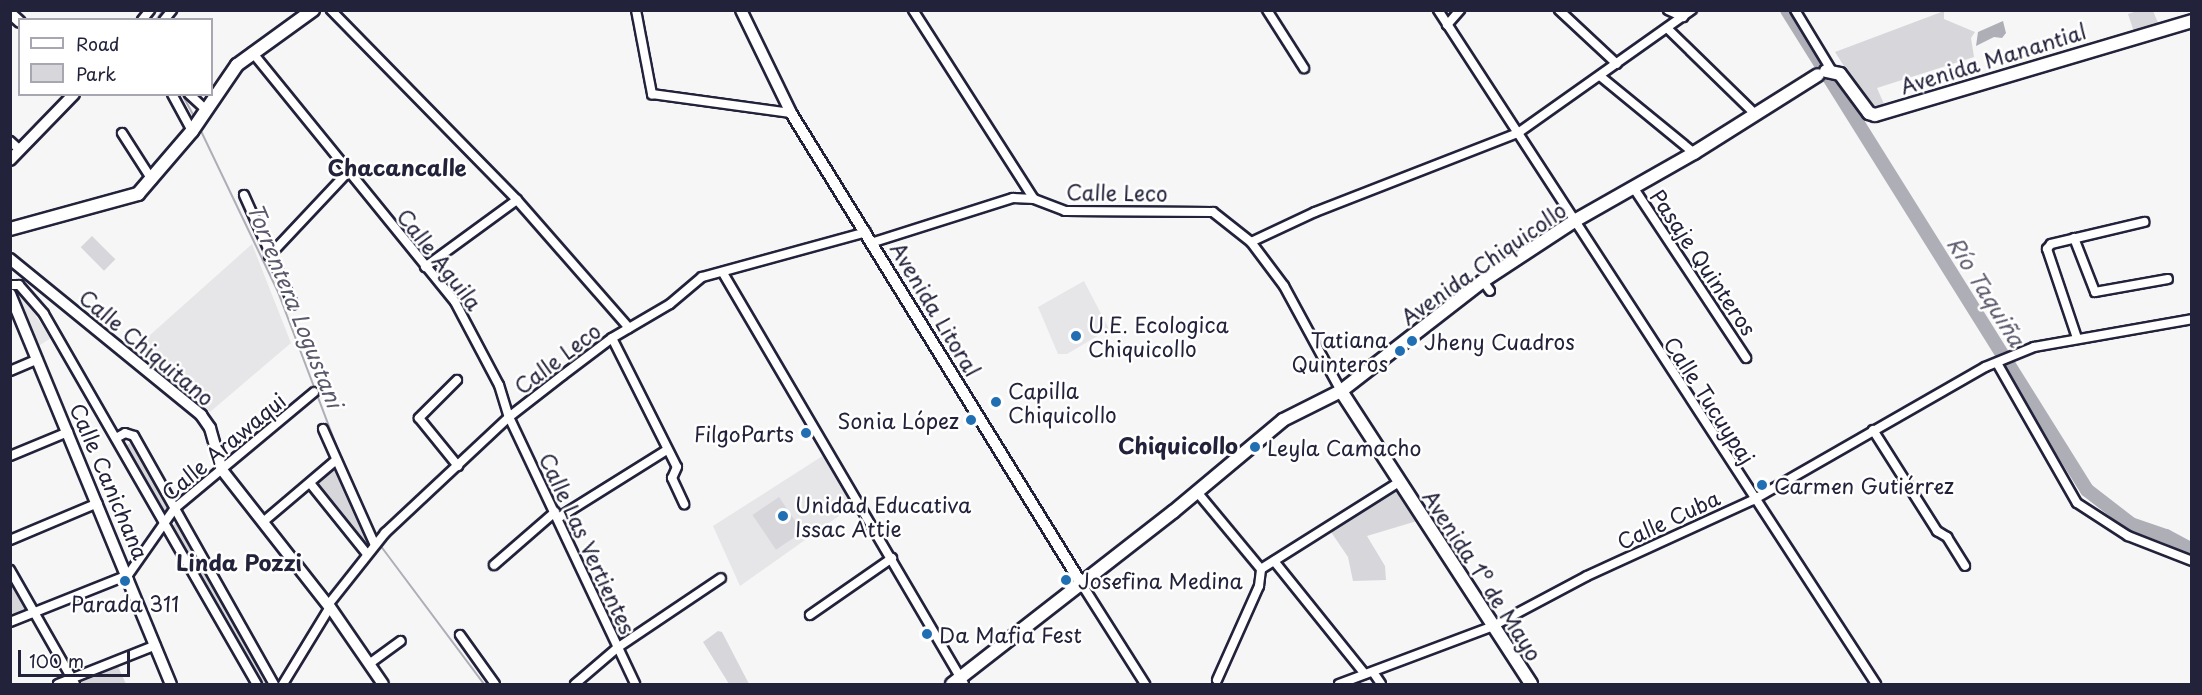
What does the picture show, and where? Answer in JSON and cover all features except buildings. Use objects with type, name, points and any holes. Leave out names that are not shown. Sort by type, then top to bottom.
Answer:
[{"type":"main road","points":[[10,229],[132,196],[152,180],[199,122],[237,65],[313,10]]},
{"type":"main road","name":"Avenida Manantial","points":[[1824,73],[1843,77],[1869,114],[1875,115],[2189,23]]},
{"type":"main road","name":"Avenida Chiquicollo","points":[[959,683],[1283,420],[1341,391],[1576,220],[1694,153],[1824,73]]},
{"type":"main road","name":"Avenida 1º de Mayo","points":[[1341,391],[1531,684]]},
{"type":"street","points":[[331,10],[517,200],[629,328]]},
{"type":"street","points":[[636,10],[652,94],[791,113]]},
{"type":"street","name":"Avenida Litoral","points":[[741,10],[791,113],[874,242],[1145,684]]},
{"type":"street","points":[[913,10],[1034,199]]},
{"type":"street","points":[[1267,10],[1304,68]]},
{"type":"street","name":"Calle Tucuypaj","points":[[1438,10],[1576,220],[1753,500],[1876,684]]},
{"type":"street","points":[[1447,25],[1460,10]]},
{"type":"street","points":[[1559,10],[1617,64]]},
{"type":"street","points":[[1668,10],[1683,17]]},
{"type":"street","points":[[1251,242],[1315,212],[1518,133],[1692,10]]},
{"type":"street","points":[[1795,10],[1824,73]]},
{"type":"street","points":[[1668,29],[1756,115]]},
{"type":"street","name":"Calle Aguila","points":[[252,52],[455,302],[477,341],[509,417]]},
{"type":"street","points":[[1600,76],[1694,153]]},
{"type":"street","points":[[10,160],[72,96]]},
{"type":"street","points":[[174,96],[199,122]]},
{"type":"street","points":[[190,96],[199,122]]},
{"type":"street","points":[[122,133],[152,180]]},
{"type":"street","points":[[10,141],[20,150]]},
{"type":"street","points":[[269,256],[348,172]]},
{"type":"street","name":"Pasaje Quinteros","points":[[1633,187],[1746,358]]},
{"type":"street","points":[[244,195],[269,256],[293,304]]},
{"type":"street","name":"Calle Leco","points":[[874,242],[1013,198],[1034,199],[1065,211],[1201,211],[1223,217]]},
{"type":"street","points":[[425,267],[517,200]]},
{"type":"street","name":"Avenida 1º de Mayo","points":[[1223,217],[1251,242],[1284,285],[1341,391]]},
{"type":"street","points":[[2077,339],[2047,249],[2074,238],[2144,222]]},
{"type":"street","name":"Calle Leco","points":[[283,684],[329,606],[375,545],[509,417],[612,338],[670,304],[702,277],[866,232]]},
{"type":"street","points":[[2074,238],[2095,292],[2168,279]]},
{"type":"street","name":"Calle Chiquitano","points":[[10,259],[201,415],[210,428],[222,470],[329,606],[383,684]]},
{"type":"street","points":[[723,273],[892,558],[959,683]]},
{"type":"street","points":[[10,285],[19,285],[44,314],[257,684]]},
{"type":"street","name":"Calle Canichana","points":[[10,294],[128,575],[171,684]]},
{"type":"street","name":"Calle Cuba","points":[[1339,684],[1493,626],[1587,576],[1753,500],[1873,430],[2001,361],[2077,339],[2192,320]]},
{"type":"street","points":[[612,338],[677,467],[672,478],[684,504]]},
{"type":"street","points":[[10,370],[38,359]]},
{"type":"street","points":[[2001,361],[2077,503],[2128,536],[2192,561]]},
{"type":"street","points":[[457,380],[419,418],[458,466]]},
{"type":"street","name":"Calle Arawaqui","points":[[128,575],[175,508],[314,392]]},
{"type":"street","name":"Calle Las Vertientes","points":[[509,417],[635,684]]},
{"type":"street","points":[[323,429],[375,545]]},
{"type":"street","points":[[1873,430],[1937,531],[1947,537],[1965,566]]},
{"type":"street","points":[[10,456],[68,432]]},
{"type":"street","points":[[116,438],[125,433],[134,436],[274,684]]},
{"type":"street","points":[[494,565],[556,515],[667,450]]},
{"type":"street","points":[[263,522],[336,460]]},
{"type":"street","points":[[1261,569],[1399,482]]},
{"type":"street","points":[[310,483],[368,554]]},
{"type":"street","points":[[1197,492],[1261,569],[1259,586],[1217,680]]},
{"type":"street","points":[[10,540],[98,503]]},
{"type":"street","points":[[810,615],[892,558]]},
{"type":"street","points":[[1274,561],[1369,673],[1381,684]]},
{"type":"street","points":[[10,570],[73,682]]},
{"type":"street","points":[[10,622],[128,575]]},
{"type":"street","points":[[575,684],[617,648],[721,578]]},
{"type":"street","points":[[460,635],[495,684]]},
{"type":"street","points":[[369,664],[401,640]]},
{"type":"street","points":[[58,684],[73,682],[156,645]]},
{"type":"shaded area","points":[[2003,21],[2006,33],[2002,38],[1994,37],[1976,46],[1978,32]]},
{"type":"shaded area","points":[[252,244],[291,343],[210,412],[164,370],[159,373],[131,352]]},
{"type":"shaded area","points":[[1084,281],[1109,329],[1067,354],[1058,354],[1038,307]]},
{"type":"shaded area","points":[[18,290],[51,338],[37,347],[14,294]]},
{"type":"shaded area","name":"Unidad Educativa Issac Attie","points":[[824,455],[853,506],[740,586],[713,526]]},
{"type":"green space","points":[[1944,11],[1944,19],[1975,32],[1971,38],[1974,57],[1877,88],[1884,104],[1875,107],[1868,104],[1835,52]]},
{"type":"green space","points":[[2137,11],[2153,11],[2159,25],[2134,32],[2128,14]]},
{"type":"green space","points":[[92,236],[115,259],[104,271],[81,247]]},
{"type":"green space","points":[[130,443],[168,508],[164,513],[126,446]]},
{"type":"green space","points":[[334,466],[371,545],[367,548],[313,484]]},
{"type":"green space","points":[[1395,489],[1417,521],[1367,536],[1385,566],[1386,580],[1353,581],[1348,557],[1331,532]]},
{"type":"green space","points":[[779,497],[802,532],[776,550],[752,515]]},
{"type":"green space","points":[[177,520],[269,684],[262,684],[172,527]]},
{"type":"green space","points":[[10,580],[27,610],[10,619]]},
{"type":"green space","points":[[718,631],[722,632],[749,684],[729,684],[703,642]]},
{"type":"green space","points":[[117,664],[126,684],[80,684],[79,679]]},
{"type":"waterway","name":"Torrentera Logustani","points":[[157,18],[163,10]]},
{"type":"waterway","name":"Río Taquiña","points":[[1787,10],[2087,490],[2131,524],[2166,536],[2192,550]]},
{"type":"waterway","name":"Torrentera Logustani","points":[[183,96],[195,118]]},
{"type":"waterway","name":"Torrentera Logustani","points":[[200,129],[278,292],[346,471]]},
{"type":"waterway","name":"Torrentera Logustani","points":[[380,545],[484,684]]},
{"type":"place","name":"U.E. Ecologica Chiquicollo","points":[[1076,336]]},
{"type":"place","name":"Jheny Cuadros","points":[[1412,341]]},
{"type":"place","name":"Tatiana Quinteros","points":[[1400,351]]},
{"type":"place","name":"Capilla Chiquicollo","points":[[996,402]]},
{"type":"place","name":"Sonia López","points":[[971,420]]},
{"type":"place","name":"FilgoParts","points":[[806,433]]},
{"type":"place","name":"Leyla Camacho","points":[[1255,447]]},
{"type":"place","name":"Carmen Gutiérrez","points":[[1762,485]]},
{"type":"place","name":"Unidad Educativa Issac Attie","points":[[783,516]]},
{"type":"place","name":"Josefina Medina","points":[[1066,580]]},
{"type":"place","name":"Parada 311","points":[[125,581]]},
{"type":"place","name":"Da Mafia Fest","points":[[927,634]]},
{"type":"district","name":"Chacancalle","points":[[397,167]]},
{"type":"district","name":"Chiquicollo","points":[[1178,445]]},
{"type":"district","name":"Linda Pozzi","points":[[239,562]]}]
